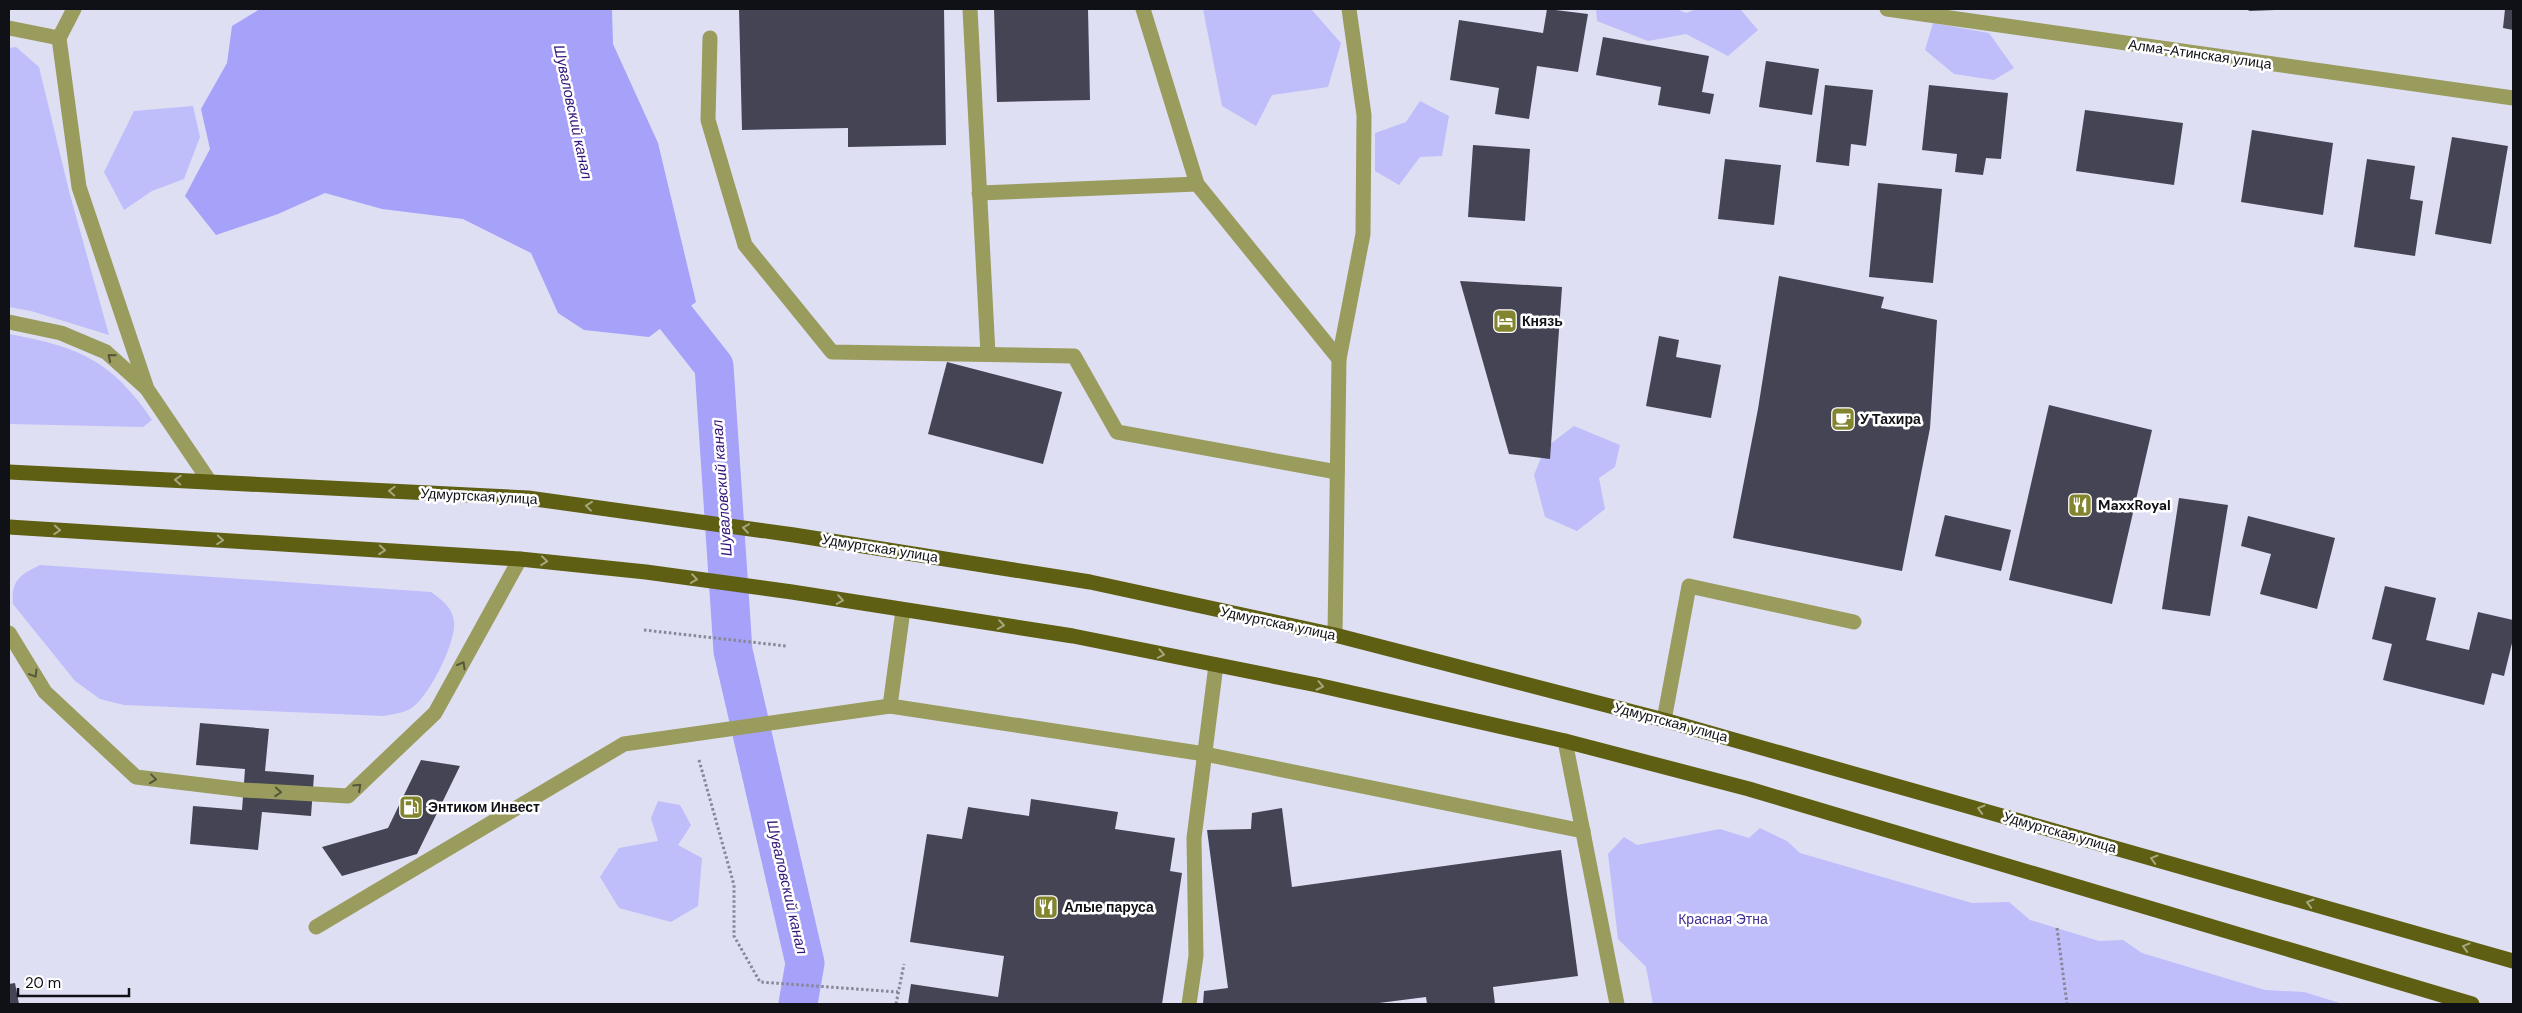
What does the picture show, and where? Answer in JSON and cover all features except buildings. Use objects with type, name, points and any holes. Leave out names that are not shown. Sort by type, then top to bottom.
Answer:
[{"type":"main road","name":"Удмуртская улица","points":[[9,472],[528,498],[794,535],[1090,582],[1335,635],[1664,720],[2513,960]]},
{"type":"main road","points":[[9,527],[520,558],[646,572],[792,592],[1073,636],[1565,741],[1758,791],[2472,1004]]},
{"type":"street","points":[[74,9],[59,38],[79,187],[147,389]]},
{"type":"street","points":[[970,9],[988,354]]},
{"type":"street","points":[[1143,9],[1196,184],[1339,359]]},
{"type":"street","points":[[1335,635],[1339,359],[1363,234],[1364,115],[1349,9]]},
{"type":"street","name":"Алма-Атинская улица","points":[[1887,9],[2513,98]]},
{"type":"street","points":[[9,28],[59,38]]},
{"type":"street","points":[[710,38],[708,120],[745,245],[832,352],[1074,356],[1117,432],[1337,472]]},
{"type":"street","points":[[979,193],[1196,184]]},
{"type":"street","points":[[9,322],[61,333],[106,352],[147,389],[210,482]]},
{"type":"street","points":[[9,633],[45,692],[136,777],[244,790],[348,796],[435,713],[520,558]]},
{"type":"street","points":[[1664,720],[1689,586],[1854,622]]},
{"type":"street","points":[[890,706],[903,610]]},
{"type":"street","points":[[1189,1004],[1196,956],[1194,838],[1216,665]]},
{"type":"street","points":[[316,927],[624,744],[890,706],[1204,754],[1583,831]]},
{"type":"street","points":[[1565,741],[1617,1004]]},
{"type":"path","points":[[644,630],[786,646]]},
{"type":"path","points":[[700,765],[734,885],[734,936],[760,982],[898,992]]},
{"type":"path","points":[[2057,928],[2068,1004]]},
{"type":"path","points":[[896,1004],[904,964]]},
{"type":"green space","points":[[1203,9],[1311,9],[1341,43],[1328,87],[1272,95],[1256,126],[1222,106]]},
{"type":"green space","points":[[1596,9],[1677,9],[1686,13],[1697,9],[1740,9],[1758,30],[1728,56],[1686,34],[1648,41],[1597,21]]},
{"type":"green space","points":[[1933,23],[1989,33],[2014,68],[1994,80],[1954,74],[1925,50]]},
{"type":"green space","points":[[16,47],[39,67],[69,191],[109,335],[31,311],[9,307],[9,48]]},
{"type":"green space","points":[[1420,101],[1449,116],[1442,156],[1420,157],[1399,185],[1375,171],[1375,133],[1406,122]]},
{"type":"green space","points":[[193,106],[200,137],[184,179],[152,191],[124,210],[104,172],[134,111]]},
{"type":"green space","points":[[9,334],[55,344],[91,359],[122,383],[152,420],[143,427],[9,424]]},
{"type":"green space","points":[[1574,426],[1620,445],[1615,467],[1599,478],[1605,509],[1577,531],[1545,517],[1534,475],[1545,448]]},
{"type":"green space","points":[[40,565],[431,592],[449,608],[453,616],[454,630],[446,655],[433,682],[417,703],[405,712],[384,716],[124,705],[100,699],[75,681],[13,604],[15,584],[18,579]]},
{"type":"green space","points":[[658,801],[680,805],[691,825],[678,845],[702,858],[698,906],[671,922],[619,908],[600,877],[619,848],[658,841],[651,818]]},
{"type":"green space","name":"Красная Этна","points":[[1760,828],[1787,841],[1800,853],[1972,903],[2009,902],[2030,920],[2099,941],[2123,940],[2142,953],[2265,990],[2304,992],[2343,1004],[1653,1004],[1646,967],[1618,939],[1608,854],[1624,837],[1637,845],[1720,829],[1749,838]]},
{"type":"water","points":[[260,9],[612,9],[613,44],[658,143],[696,302],[649,337],[584,330],[558,313],[531,253],[463,219],[382,209],[325,193],[278,214],[216,235],[185,196],[210,149],[201,109],[227,63],[232,26]]},
{"type":"waterway","name":"Шуваловский канал","points":[[643,276],[714,366],[733,651],[805,963],[798,1004]]},
{"type":"place","name":"Князь","points":[[1505,321]]},
{"type":"place","name":"У Тахира","points":[[1843,419]]},
{"type":"place","name":"MaxxRoyal","points":[[2080,505]]},
{"type":"place","name":"Энтиком Инвест","points":[[411,807]]},
{"type":"place","name":"Алые паруса","points":[[1046,907]]}]
